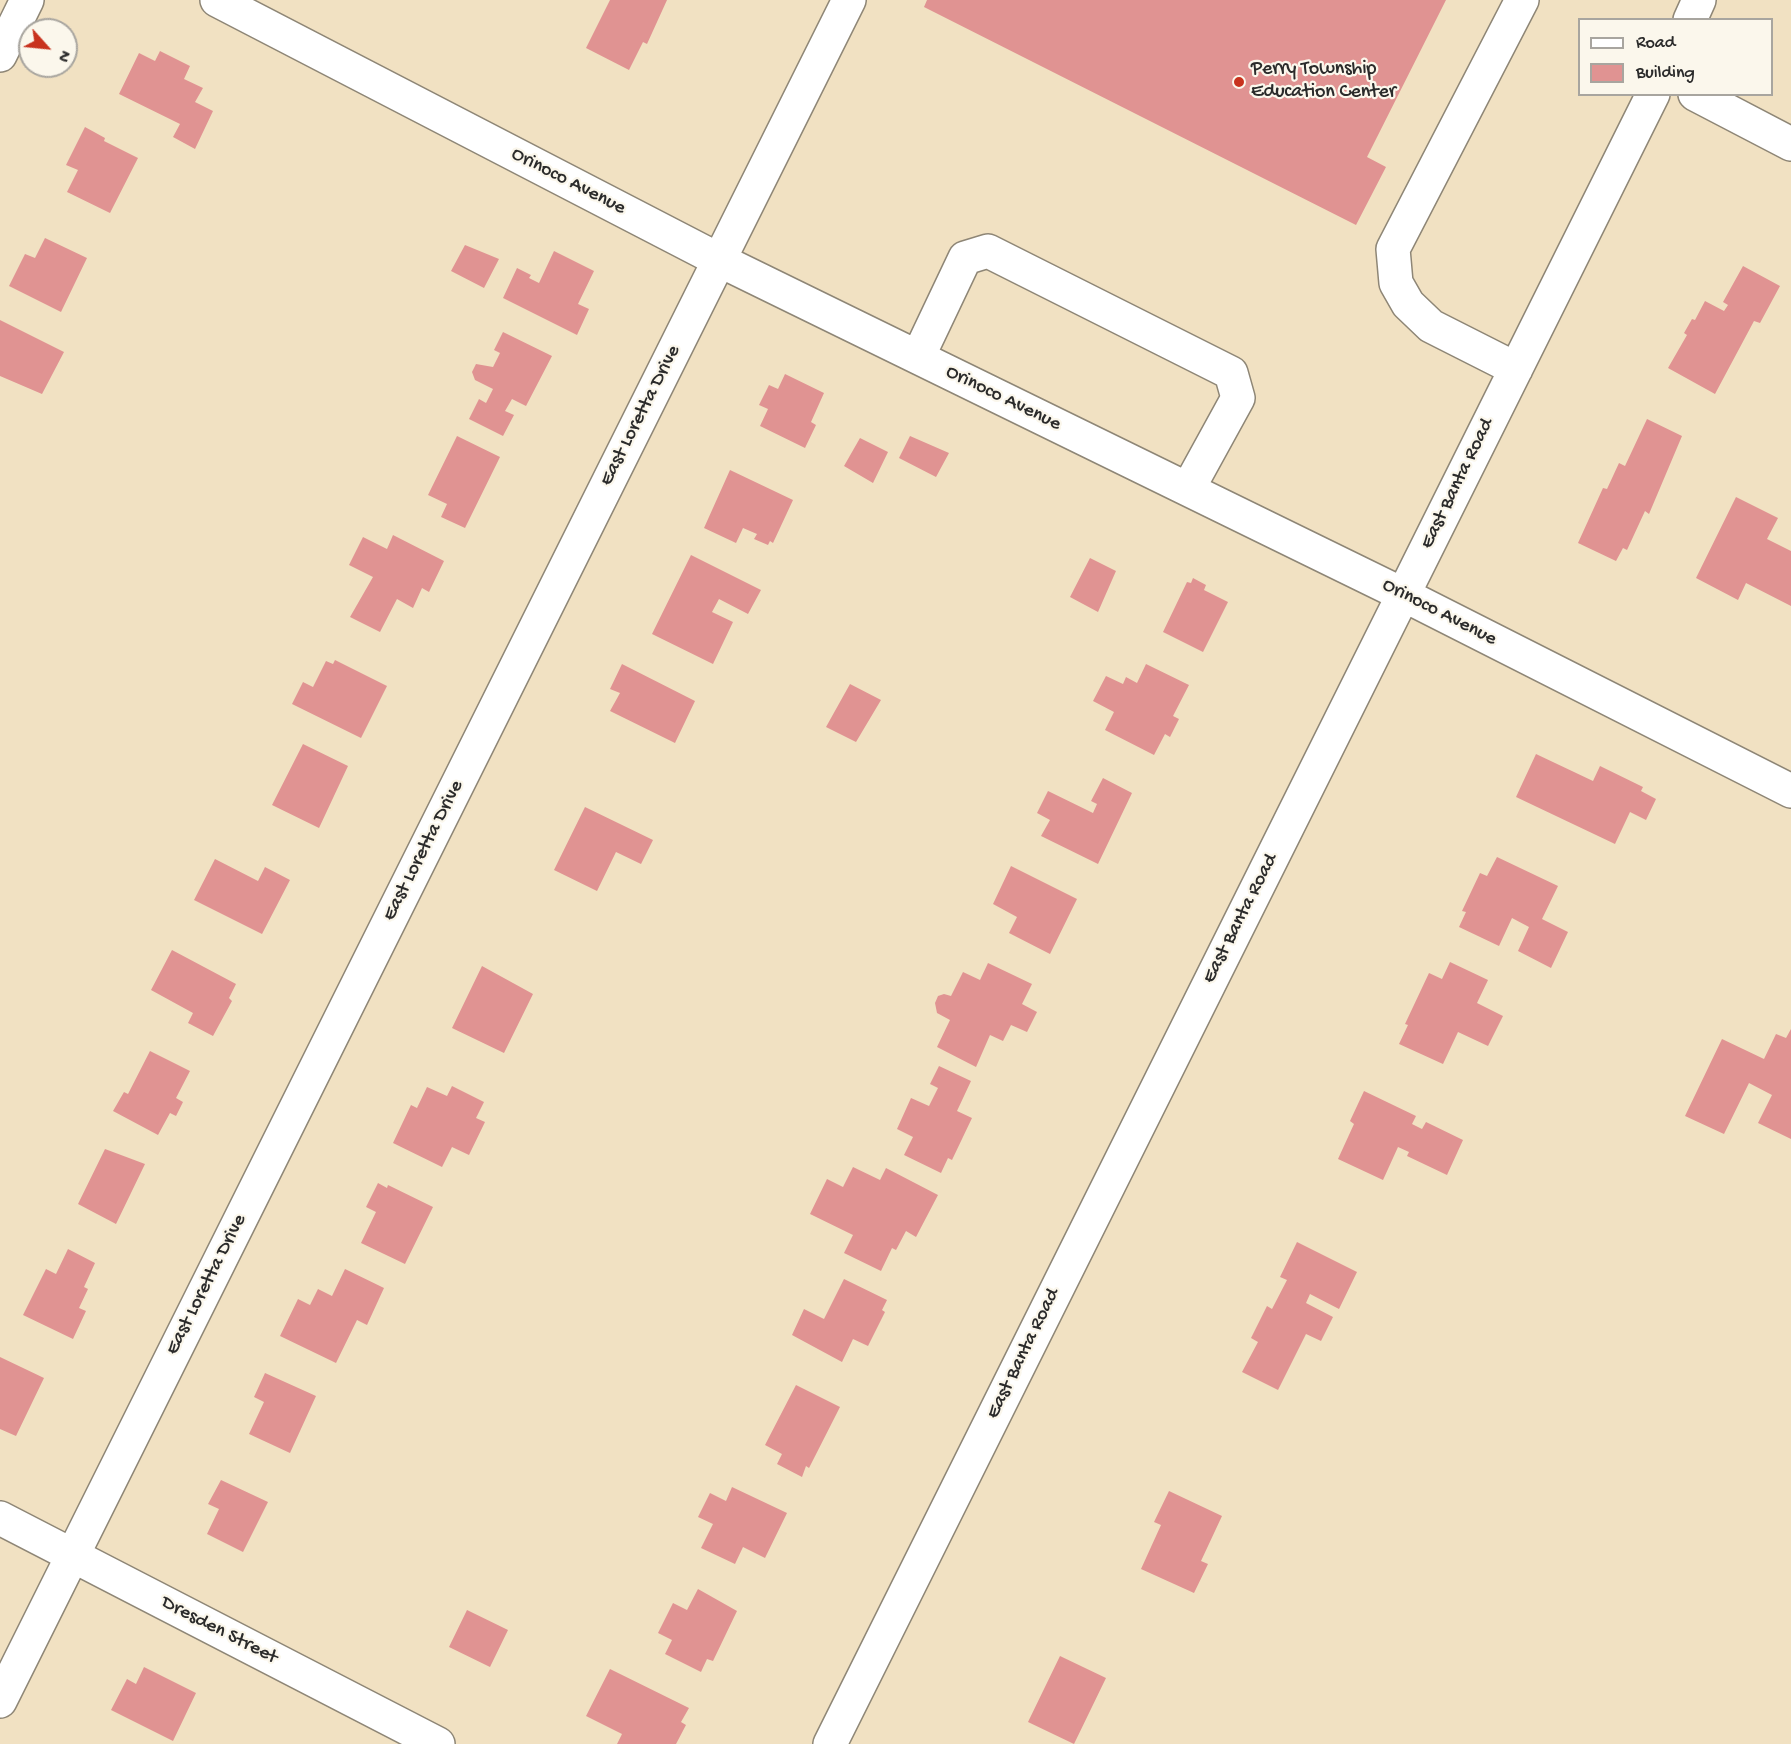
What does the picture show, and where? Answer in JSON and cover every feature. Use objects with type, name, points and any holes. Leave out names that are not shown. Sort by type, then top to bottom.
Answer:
[{"type":"street","points":[[0,55],[27,0]]},
{"type":"street","name":"Orinoco Avenue","points":[[217,0],[719,260],[1404,595],[1791,792]]},
{"type":"street","name":"East Loretta Drive","points":[[0,1701],[849,0]]},
{"type":"street","points":[[1516,369],[1431,326],[1416,311],[1396,284],[1393,249],[1522,0]]},
{"type":"street","points":[[1690,18],[1699,0]]},
{"type":"street","name":"East Banta Road","points":[[830,1744],[1652,96]]},
{"type":"street","points":[[1699,96],[1791,144]]},
{"type":"street","points":[[918,357],[965,258],[988,251],[1231,373],[1238,398],[1188,489]]},
{"type":"street","name":"Dresden Street","points":[[0,1518],[438,1744]]},
{"type":"building","points":[[610,0],[667,0],[647,44],[643,42],[629,70],[586,48]]},
{"type":"building","name":"Perry Township Education Center","points":[[927,0],[1446,0],[1367,157],[1386,167],[1356,225],[924,7]]},
{"type":"building","points":[[160,51],[190,66],[184,79],[203,88],[195,102],[213,111],[195,149],[173,137],[180,124],[119,94],[139,53],[155,61]]},
{"type":"building","points":[[85,127],[105,138],[104,141],[138,158],[110,213],[67,192],[78,170],[66,165]]},
{"type":"building","points":[[45,238],[87,258],[61,312],[9,286],[25,254],[35,258]]},
{"type":"building","points":[[465,245],[499,259],[484,288],[451,271]]},
{"type":"building","points":[[554,251],[594,271],[578,304],[589,309],[577,335],[503,298],[517,268],[531,275],[529,278],[539,283]]},
{"type":"building","points":[[1743,266],[1780,286],[1760,323],[1754,321],[1715,394],[1668,368],[1687,335],[1684,333],[1692,319],[1695,320],[1705,301],[1724,311],[1728,305],[1723,302]]},
{"type":"building","points":[[0,320],[64,352],[42,394],[0,376]]},
{"type":"building","points":[[503,332],[552,356],[526,406],[512,399],[505,411],[514,415],[503,436],[469,419],[479,399],[486,403],[493,389],[475,380],[472,372],[476,364],[493,367],[500,353],[494,350]]},
{"type":"building","points":[[785,374],[824,393],[811,422],[816,425],[805,448],[760,426],[768,409],[759,405],[769,385],[778,389]]},
{"type":"building","points":[[1647,419],[1682,436],[1649,514],[1645,511],[1627,550],[1623,548],[1616,561],[1578,543],[1603,488],[1607,489],[1619,463],[1625,466]]},
{"type":"building","points":[[457,436],[500,457],[465,528],[441,517],[447,504],[428,495]]},
{"type":"building","points":[[910,436],[949,453],[936,477],[899,458]]},
{"type":"building","points":[[860,438],[888,452],[873,483],[844,466]]},
{"type":"building","points":[[730,470],[793,500],[773,543],[770,541],[768,545],[754,539],[757,534],[743,528],[736,543],[704,528]]},
{"type":"building","points":[[1736,497],[1778,518],[1767,539],[1791,551],[1791,606],[1746,583],[1738,600],[1696,578]]},
{"type":"building","points":[[393,535],[444,561],[429,592],[422,588],[413,608],[397,599],[380,632],[350,617],[373,577],[349,565],[363,537],[387,549]]},
{"type":"building","points":[[691,555],[761,590],[748,614],[719,599],[712,612],[733,622],[713,664],[652,634]]},
{"type":"building","points":[[1090,558],[1116,571],[1098,612],[1070,597]]},
{"type":"building","points":[[1193,578],[1206,585],[1204,590],[1228,602],[1203,652],[1163,632],[1187,582],[1191,583]]},
{"type":"building","points":[[335,660],[387,686],[361,738],[292,704],[303,682],[313,687],[326,661],[333,664]]},
{"type":"building","points":[[622,664],[695,701],[675,743],[610,711],[620,693],[610,689]]},
{"type":"building","points":[[1146,664],[1189,685],[1173,716],[1179,719],[1170,737],[1165,734],[1154,755],[1105,730],[1114,712],[1093,701],[1106,676],[1123,684],[1126,677],[1137,683]]},
{"type":"building","points":[[850,684],[881,700],[856,742],[826,727]]},
{"type":"building","points":[[303,744],[348,766],[319,828],[272,805]]},
{"type":"building","points":[[1536,754],[1593,781],[1600,766],[1643,787],[1641,791],[1656,799],[1646,820],[1630,812],[1615,844],[1516,797]]},
{"type":"building","points":[[1103,778],[1132,793],[1098,864],[1041,836],[1050,820],[1037,813],[1048,791],[1093,813],[1097,804],[1091,801]]},
{"type":"building","points":[[585,807],[653,840],[641,864],[616,852],[597,891],[554,870]]},
{"type":"building","points":[[1497,857],[1558,886],[1542,919],[1568,932],[1551,968],[1518,951],[1529,927],[1512,918],[1499,946],[1459,927],[1466,912],[1462,911],[1480,873],[1487,876]]},
{"type":"building","points":[[215,859],[258,881],[265,867],[290,880],[262,934],[194,900]]},
{"type":"building","points":[[1011,866],[1077,899],[1050,954],[1009,933],[1017,917],[993,904]]},
{"type":"building","points":[[172,950],[236,984],[229,998],[232,1001],[213,1036],[188,1023],[193,1013],[151,990]]},
{"type":"building","points":[[1450,962],[1488,980],[1477,1003],[1503,1016],[1488,1046],[1458,1032],[1443,1064],[1399,1044],[1408,1025],[1405,1024],[1429,973],[1442,979]]},
{"type":"building","points":[[988,963],[1032,984],[1022,1004],[1037,1012],[1027,1032],[1011,1025],[1003,1041],[990,1035],[976,1067],[937,1047],[950,1020],[937,1013],[935,1003],[938,996],[944,994],[951,996],[963,972],[980,980]]},
{"type":"building","points":[[482,966],[533,994],[504,1053],[452,1028]]},
{"type":"building","points":[[1791,1029],[1791,1139],[1758,1123],[1772,1095],[1749,1083],[1724,1134],[1685,1116],[1722,1039],[1764,1059],[1776,1034],[1786,1038]]},
{"type":"building","points":[[150,1051],[190,1071],[176,1098],[183,1102],[176,1116],[170,1113],[158,1135],[113,1111],[124,1092],[128,1094]]},
{"type":"building","points":[[939,1066],[971,1081],[957,1111],[972,1118],[952,1160],[948,1158],[941,1173],[904,1155],[913,1137],[897,1129],[911,1098],[929,1106],[938,1088],[930,1084]]},
{"type":"building","points":[[452,1086],[484,1102],[476,1118],[485,1122],[469,1155],[452,1147],[442,1167],[393,1143],[411,1105],[417,1108],[427,1087],[447,1096]]},
{"type":"building","points":[[1364,1091],[1416,1116],[1412,1124],[1422,1129],[1426,1122],[1463,1140],[1447,1175],[1407,1156],[1409,1152],[1398,1147],[1383,1180],[1338,1159],[1354,1124],[1350,1121]]},
{"type":"building","points":[[105,1149],[145,1164],[116,1224],[78,1204]]},
{"type":"building","points":[[853,1167],[880,1180],[886,1168],[938,1195],[916,1237],[906,1231],[896,1250],[892,1248],[881,1271],[844,1253],[853,1235],[810,1214],[827,1179],[843,1187]]},
{"type":"building","points":[[378,1183],[387,1188],[388,1185],[433,1207],[405,1264],[361,1243],[376,1212],[366,1207]]},
{"type":"building","points":[[1297,1242],[1357,1272],[1339,1309],[1310,1294],[1306,1303],[1333,1317],[1321,1341],[1306,1334],[1278,1390],[1242,1372],[1258,1342],[1251,1338],[1267,1306],[1272,1309],[1287,1280],[1280,1277]]},
{"type":"building","points":[[68,1249],[95,1263],[84,1287],[88,1289],[79,1308],[86,1311],[73,1339],[23,1315],[46,1269],[56,1274]]},
{"type":"building","points":[[345,1269],[384,1288],[367,1325],[357,1320],[336,1363],[280,1336],[298,1299],[310,1305],[318,1289],[332,1296]]},
{"type":"building","points":[[844,1279],[887,1300],[882,1310],[885,1312],[868,1346],[853,1339],[842,1362],[792,1335],[804,1309],[824,1319]]},
{"type":"building","points":[[0,1357],[44,1378],[16,1436],[0,1429]]},
{"type":"building","points":[[265,1373],[316,1396],[290,1453],[249,1434],[264,1402],[254,1397]]},
{"type":"building","points":[[796,1385],[840,1407],[809,1468],[806,1466],[802,1477],[777,1464],[782,1454],[765,1445]]},
{"type":"building","points":[[221,1480],[268,1502],[243,1552],[207,1534],[219,1509],[208,1504]]},
{"type":"building","points":[[732,1487],[787,1513],[765,1558],[743,1547],[735,1564],[701,1548],[713,1524],[698,1517],[710,1493],[726,1501]]},
{"type":"building","points":[[1169,1491],[1222,1516],[1201,1561],[1208,1564],[1194,1593],[1141,1569],[1161,1525],[1154,1522]]},
{"type":"building","points":[[698,1589],[737,1611],[713,1661],[707,1659],[701,1672],[665,1654],[672,1640],[658,1633],[673,1603],[687,1610]]},
{"type":"building","points":[[467,1610],[508,1630],[490,1667],[449,1647]]},
{"type":"building","points":[[1060,1656],[1106,1678],[1074,1744],[1028,1722]]},
{"type":"building","points":[[144,1667],[196,1693],[173,1741],[111,1710],[127,1679],[136,1684]]},
{"type":"building","points":[[610,1669],[689,1708],[681,1722],[686,1725],[676,1744],[617,1744],[622,1734],[586,1716]]},
{"type":"place","name":"Perry Township Education Center","points":[[1239,82]]}]
